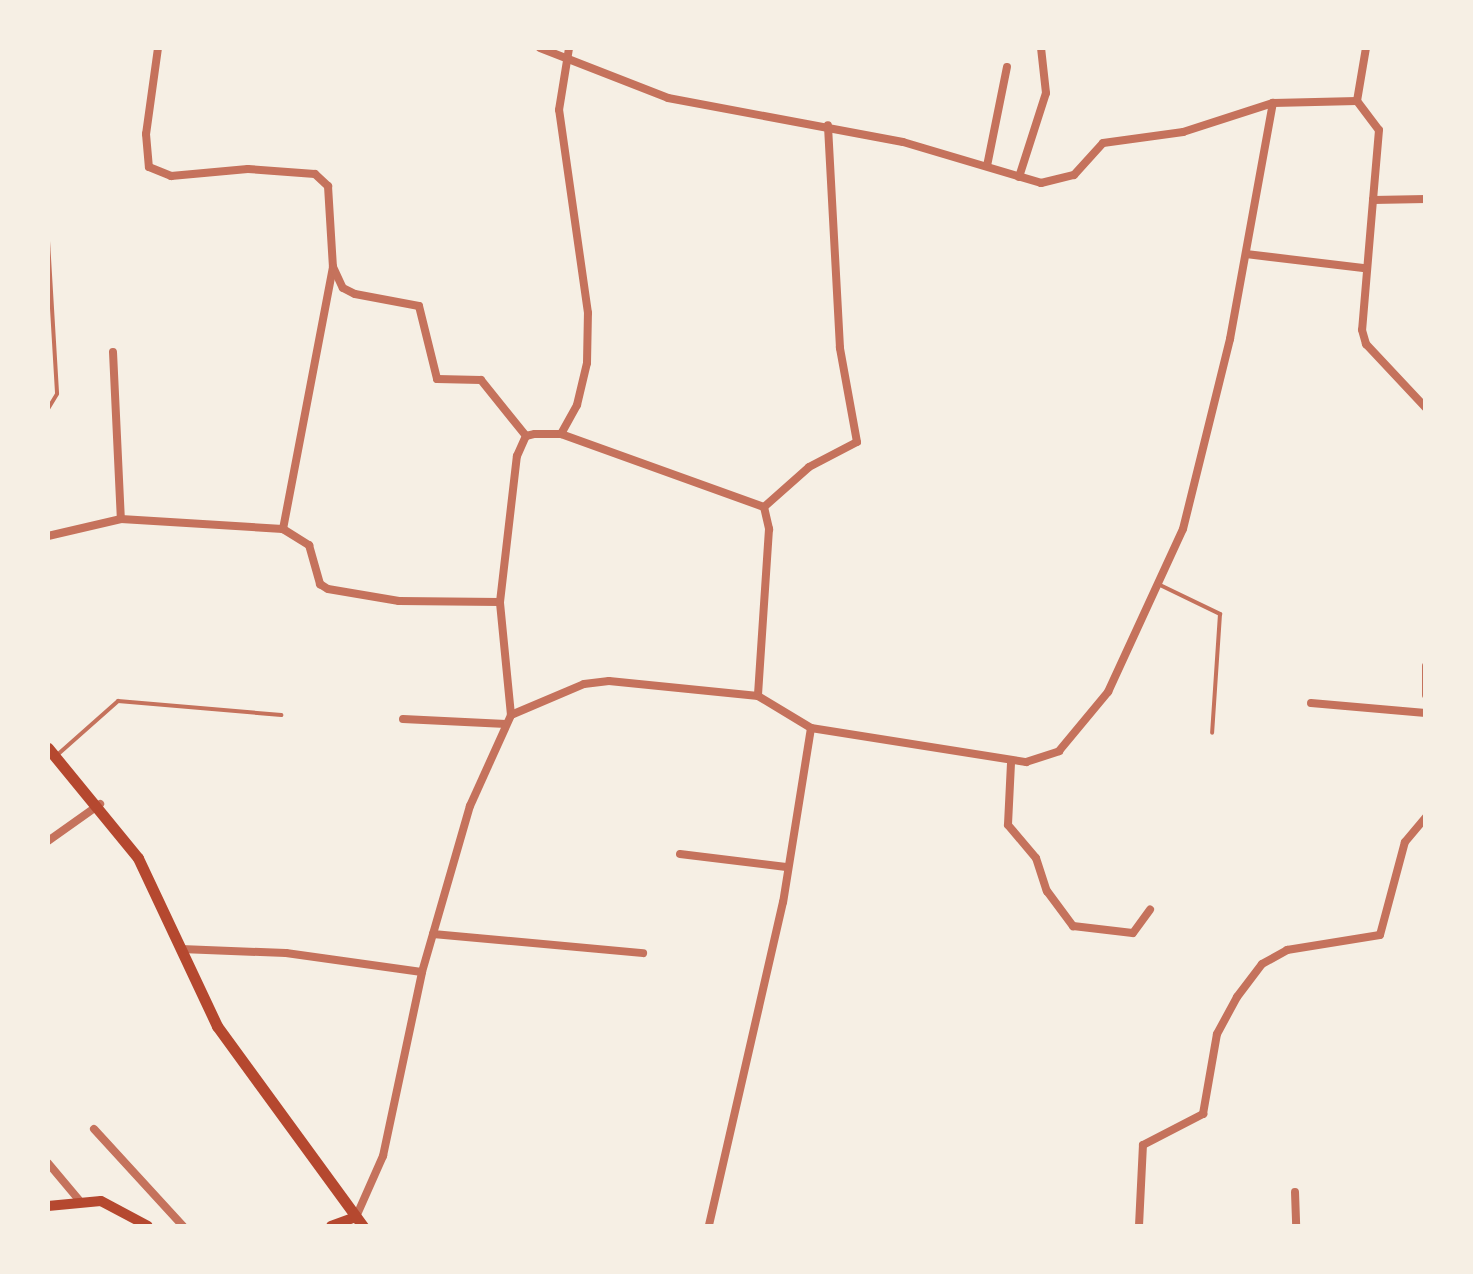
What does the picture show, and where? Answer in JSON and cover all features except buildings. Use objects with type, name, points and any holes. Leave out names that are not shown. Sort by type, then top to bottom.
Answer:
[{"type":"main road","points":[[52,752],[100,804],[138,858],[217,1026],[360,1222],[331,1226]]},
{"type":"main road","points":[[48,1206],[101,1200],[148,1226]]},
{"type":"street","points":[[158,48],[146,134],[149,167],[171,176],[248,168],[315,174],[328,186],[334,267],[283,529]]},
{"type":"street","points":[[540,48],[566,52],[668,98],[828,125],[1020,177],[1058,183],[1074,176],[1104,142],[1184,132],[1273,103],[1357,101]]},
{"type":"street","points":[[1020,177],[1046,93],[1041,48]]},
{"type":"street","points":[[1366,48],[1357,101],[1378,130],[1363,268],[1366,344],[1426,408]]},
{"type":"street","points":[[561,434],[584,384],[588,313],[558,110],[566,52]]},
{"type":"street","points":[[988,166],[1008,68]]},
{"type":"street","points":[[403,718],[508,720],[584,684],[610,681],[758,696],[811,728],[1011,763],[1059,752],[1088,719],[1160,585],[1183,530],[1246,254],[1273,103]]},
{"type":"street","points":[[764,506],[809,467],[852,450],[857,442],[840,348],[828,125]]},
{"type":"street","points":[[1373,200],[1426,199]]},
{"type":"street","points":[[1246,254],[1363,268]]},
{"type":"street","points":[[334,267],[343,288],[355,294],[419,306],[437,379],[481,380],[526,436]]},
{"type":"street","points":[[114,352],[121,519]]},
{"type":"street","points":[[526,436],[561,434],[764,506]]},
{"type":"street","points":[[360,1222],[383,1156],[422,972],[470,806],[508,720],[500,602],[517,456],[526,436]]},
{"type":"street","points":[[758,696],[769,530],[764,506]]},
{"type":"street","points":[[48,536],[121,519],[283,529],[309,545],[320,584],[328,589],[399,601],[500,602]]},
{"type":"street","points":[[1426,666],[1426,695]]},
{"type":"street","points":[[1311,703],[1426,713]]},
{"type":"street","points":[[709,1226],[786,867],[811,728]]},
{"type":"street","points":[[1011,763],[1008,825],[1036,858],[1048,892],[1073,926],[1133,933],[1150,910]]},
{"type":"street","points":[[48,840],[100,804]]},
{"type":"street","points":[[1139,1226],[1144,1144],[1203,1114],[1217,1034],[1237,997],[1262,964],[1287,950],[1380,935],[1406,842],[1426,817]]},
{"type":"street","points":[[680,854],[786,867]]},
{"type":"street","points":[[433,934],[643,953]]},
{"type":"street","points":[[180,949],[286,953],[422,972]]},
{"type":"street","points":[[94,1128],[182,1226]]},
{"type":"street","points":[[48,1163],[79,1200]]},
{"type":"street","points":[[1295,1192],[1296,1226]]},
{"type":"lane","points":[[48,241],[57,394],[48,409]]},
{"type":"lane","points":[[1160,585],[1220,614],[1212,732]]},
{"type":"lane","points":[[52,752],[118,701],[281,715]]}]
